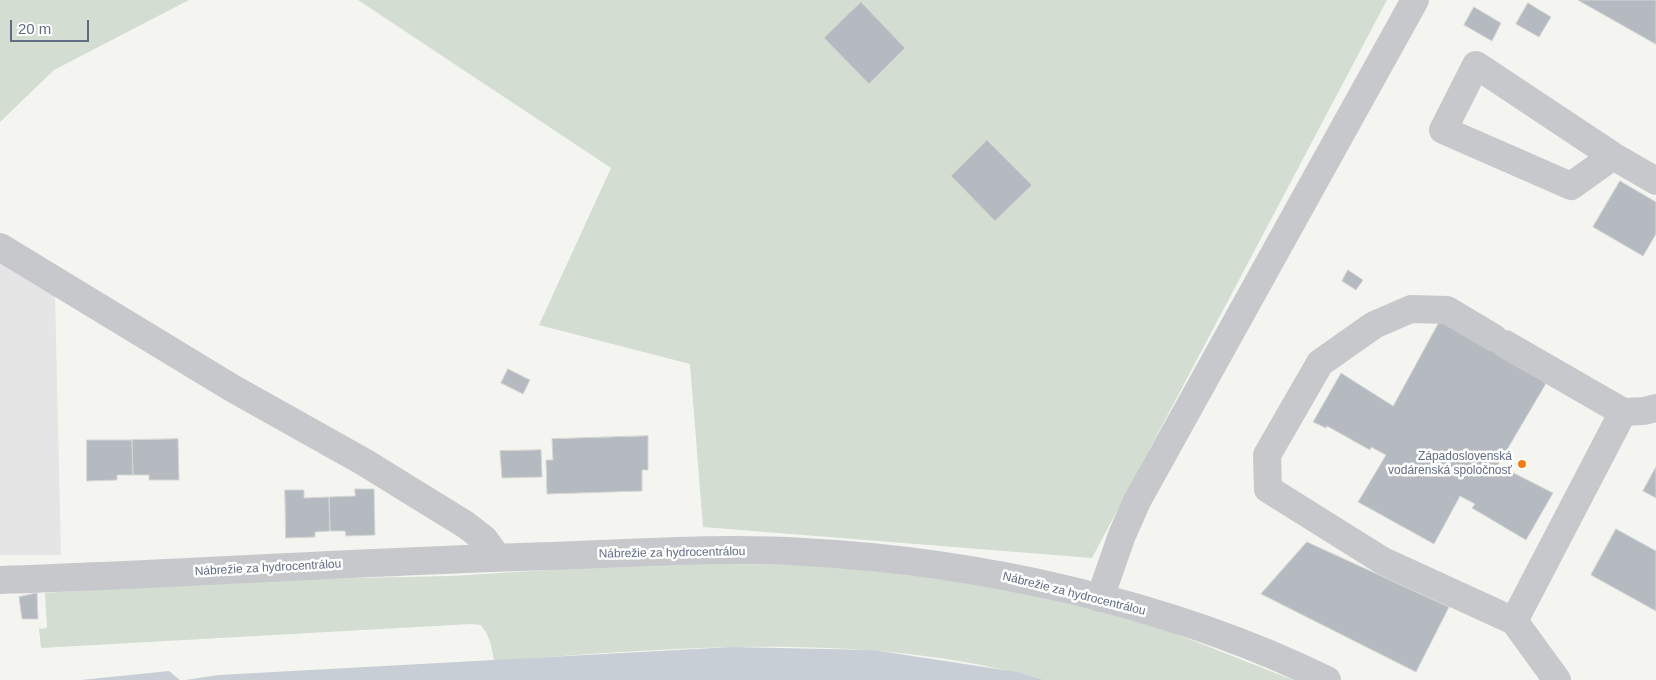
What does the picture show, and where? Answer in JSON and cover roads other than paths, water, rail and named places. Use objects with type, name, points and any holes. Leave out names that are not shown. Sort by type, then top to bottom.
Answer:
[{"type":"street","points":[[1100,598],[1122,535],[1137,501],[1416,0]]},
{"type":"street","points":[[1613,156],[1571,186],[1443,130],[1476,65],[1613,156],[1656,181]]},
{"type":"street","points":[[0,247],[232,388],[364,462],[466,525],[484,538],[497,557]]},
{"type":"street","points":[[1557,680],[1514,621],[1383,562],[1268,489],[1267,455],[1320,364],[1374,325],[1411,310],[1446,310],[1623,412],[1644,412],[1656,408]]},
{"type":"street","points":[[1514,621],[1623,412]]},
{"type":"street","name":"Nábrežie za hydrocentrálou","points":[[0,580],[497,557],[739,550],[864,556],[960,568],[1100,598],[1220,636],[1327,680]]},
{"type":"place","name":"Západoslovenská vodárenská spoločnosť","points":[[1522,464]]}]
